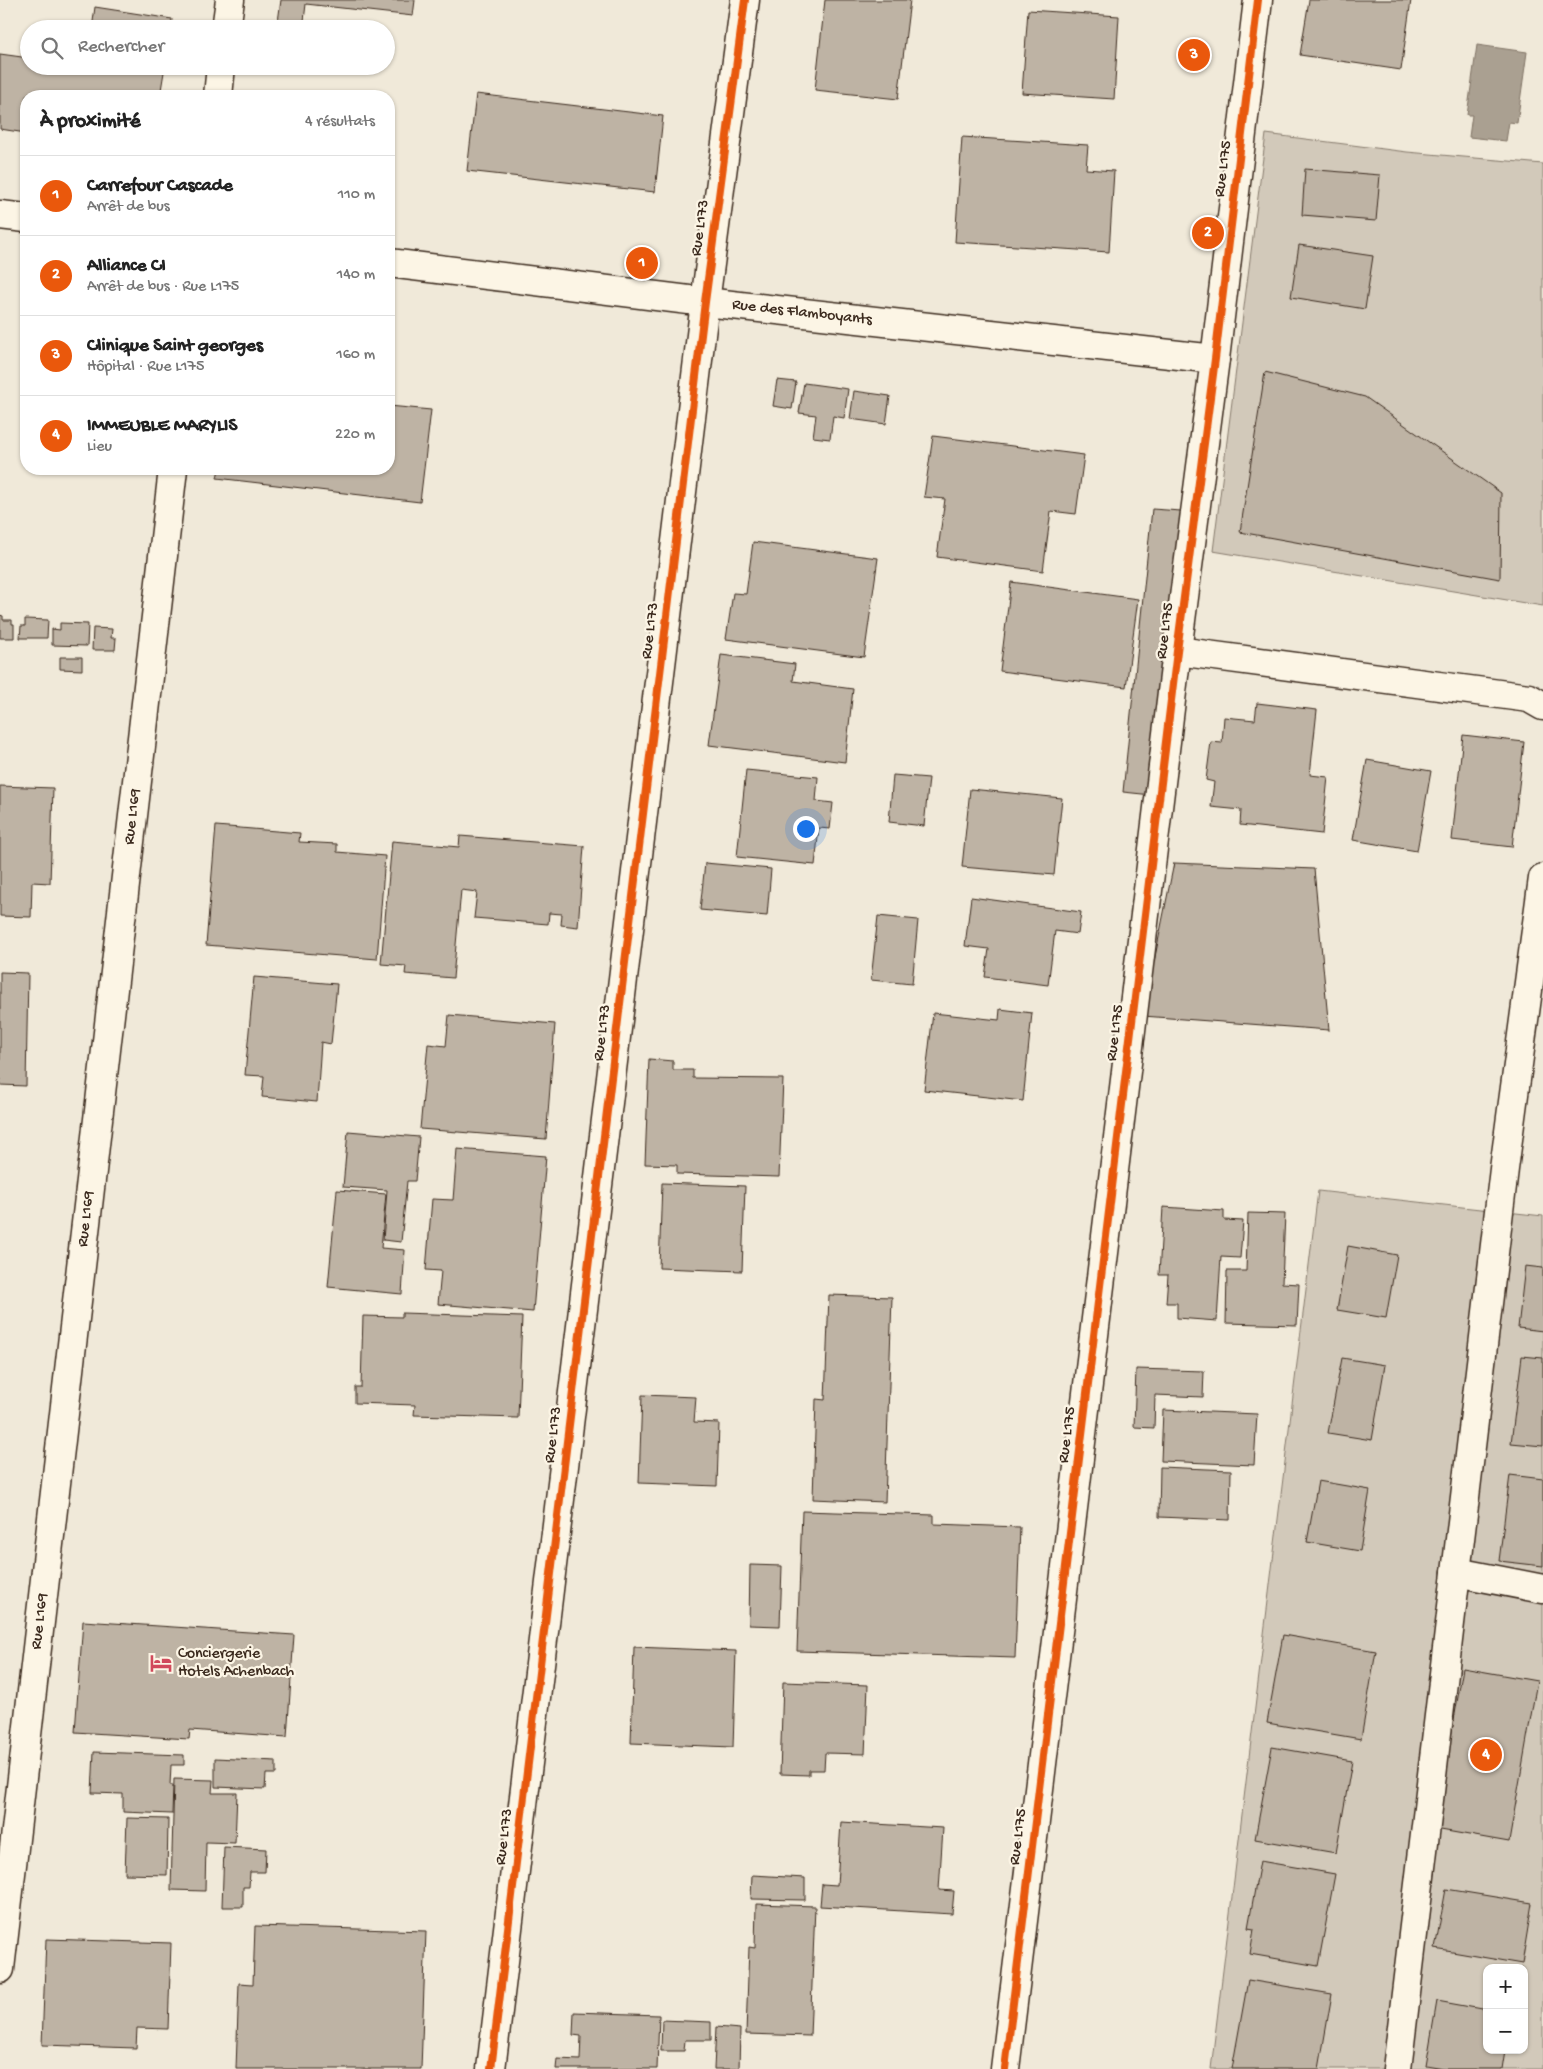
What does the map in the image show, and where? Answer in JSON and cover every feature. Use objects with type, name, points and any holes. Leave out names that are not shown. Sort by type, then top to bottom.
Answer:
[{"type":"street","points":[[227,20],[230,0]]},
{"type":"street","name":"Rue L173","points":[[491,2069],[705,302],[745,0]]},
{"type":"street","name":"Rue L175","points":[[1004,2069],[1258,0]]},
{"type":"street","points":[[219,90],[220,75]]},
{"type":"street","points":[[0,214],[20,217]]},
{"type":"street","name":"Rue des Flamboyants","points":[[395,264],[705,302],[1215,359]]},
{"type":"street","name":"Rue L169","points":[[0,1969],[172,475]]},
{"type":"street","points":[[1177,651],[1529,698],[1543,706]]},
{"type":"street","points":[[1397,2069],[1504,1169],[1543,878]]},
{"type":"street","points":[[1456,1572],[1543,1589]]},
{"type":"shaded area","points":[[1477,45],[1527,52],[1517,123],[1509,122],[1506,141],[1469,137],[1472,115],[1467,115]]},
{"type":"shaded area","points":[[1266,134],[1407,152],[1543,164],[1543,606],[1213,551]]},
{"type":"shaded area","points":[[1318,1191],[1543,1216],[1543,2069],[1211,2069]]},
{"type":"building","points":[[281,0],[415,0],[413,16],[306,4],[304,20],[278,20]]},
{"type":"building","points":[[825,0],[910,0],[898,99],[815,90]]},
{"type":"building","points":[[1309,0],[1411,0],[1401,70],[1300,55]]},
{"type":"building","points":[[95,7],[172,19],[172,20],[93,20]]},
{"type":"building","points":[[1028,10],[1119,16],[1114,99],[1022,93]]},
{"type":"building","points":[[0,54],[20,57],[20,75],[164,75],[161,90],[20,90],[20,132],[0,129]]},
{"type":"building","points":[[476,94],[663,116],[655,192],[467,171]]},
{"type":"building","points":[[962,137],[1088,145],[1086,169],[1114,171],[1109,252],[955,242]]},
{"type":"building","points":[[1305,169],[1380,175],[1376,221],[1302,215]]},
{"type":"building","points":[[1299,245],[1373,256],[1365,309],[1291,297]]},
{"type":"building","points":[[1265,372],[1365,397],[1501,493],[1500,579],[1240,532]]},
{"type":"building","points":[[777,380],[796,382],[792,409],[773,406]]},
{"type":"building","points":[[804,383],[848,389],[844,418],[833,416],[830,439],[813,437],[816,415],[799,413]]},
{"type":"building","points":[[854,391],[890,396],[886,424],[850,419]]},
{"type":"building","points":[[395,407],[431,410],[420,502],[217,478],[218,475],[395,475]]},
{"type":"building","points":[[933,436],[1084,455],[1076,514],[1051,511],[1043,571],[937,557],[945,499],[924,497]]},
{"type":"building","points":[[1152,509],[1181,511],[1152,795],[1123,792]]},
{"type":"building","points":[[753,542],[878,558],[864,657],[726,639],[733,593],[746,594]]},
{"type":"building","points":[[1011,582],[1138,599],[1126,687],[1000,671]]},
{"type":"building","points":[[0,615],[3,616],[3,620],[12,620],[12,624],[14,624],[14,638],[0,638]]},
{"type":"building","points":[[25,619],[48,620],[47,638],[20,638],[21,626],[25,626]]},
{"type":"building","points":[[60,623],[88,624],[87,646],[52,645],[52,629],[60,630]]},
{"type":"building","points":[[93,628],[112,629],[111,638],[116,638],[115,650],[92,650]]},
{"type":"building","points":[[721,655],[795,664],[793,681],[853,689],[845,762],[709,745]]},
{"type":"building","points":[[60,657],[82,657],[82,670],[60,669]]},
{"type":"building","points":[[1257,703],[1317,710],[1310,775],[1328,777],[1322,834],[1240,825],[1241,810],[1211,807],[1214,782],[1206,780],[1211,742],[1222,743],[1224,717],[1255,720]]},
{"type":"building","points":[[1463,735],[1524,742],[1512,847],[1452,840]]},
{"type":"building","points":[[1367,760],[1431,771],[1417,851],[1353,840]]},
{"type":"building","points":[[746,770],[818,777],[816,801],[833,803],[830,829],[819,828],[815,865],[737,857]]},
{"type":"building","points":[[893,775],[929,778],[924,826],[889,822]]},
{"type":"building","points":[[0,786],[53,788],[50,883],[32,882],[31,917],[0,916]]},
{"type":"building","points":[[970,789],[1062,798],[1054,875],[962,867]]},
{"type":"building","points":[[216,826],[300,833],[299,842],[337,844],[337,852],[385,856],[377,959],[206,945]]},
{"type":"building","points":[[460,836],[584,846],[578,927],[561,925],[562,914],[549,913],[548,924],[474,918],[477,892],[461,890],[453,978],[405,974],[406,966],[381,964],[392,841],[459,847]]},
{"type":"building","points":[[705,863],[771,869],[767,916],[700,910]]},
{"type":"building","points":[[1174,863],[1314,869],[1329,1030],[1143,1016]]},
{"type":"building","points":[[971,897],[1081,912],[1078,934],[1055,931],[1048,985],[985,977],[989,949],[965,946]]},
{"type":"building","points":[[878,916],[918,920],[912,984],[871,980]]},
{"type":"building","points":[[0,972],[28,973],[26,1086],[0,1085]]},
{"type":"building","points":[[254,977],[337,984],[331,1044],[321,1042],[317,1102],[262,1097],[264,1076],[245,1075]]},
{"type":"building","points":[[1000,1009],[1032,1013],[1023,1101],[924,1090],[933,1013],[999,1020]]},
{"type":"building","points":[[449,1015],[555,1024],[546,1139],[420,1129],[428,1044],[446,1046]]},
{"type":"building","points":[[649,1059],[673,1061],[673,1070],[693,1070],[693,1078],[783,1079],[779,1177],[677,1174],[677,1165],[645,1164]]},
{"type":"building","points":[[348,1131],[419,1137],[415,1181],[407,1181],[401,1242],[383,1240],[387,1190],[343,1187]]},
{"type":"building","points":[[457,1149],[546,1156],[533,1312],[438,1304],[441,1271],[426,1270],[432,1199],[453,1200]]},
{"type":"building","points":[[662,1183],[745,1186],[742,1271],[659,1268]]},
{"type":"building","points":[[337,1190],[386,1194],[381,1248],[405,1250],[402,1294],[328,1287]]},
{"type":"building","points":[[1163,1207],[1224,1211],[1224,1220],[1243,1221],[1240,1258],[1221,1257],[1217,1321],[1177,1318],[1177,1303],[1166,1303],[1168,1275],[1159,1275]]},
{"type":"building","points":[[1248,1213],[1285,1214],[1282,1283],[1299,1284],[1297,1325],[1226,1323],[1227,1271],[1246,1271]]},
{"type":"building","points":[[1348,1246],[1397,1255],[1386,1318],[1337,1310]]},
{"type":"building","points":[[1525,1266],[1543,1268],[1543,1331],[1518,1328]]},
{"type":"building","points":[[829,1295],[892,1297],[885,1502],[813,1499],[816,1399],[825,1400]]},
{"type":"building","points":[[402,1313],[522,1317],[518,1418],[414,1415],[415,1405],[355,1403],[355,1387],[361,1387],[363,1316],[402,1317]]},
{"type":"building","points":[[1522,1356],[1543,1358],[1543,1446],[1511,1443]]},
{"type":"building","points":[[1342,1358],[1385,1365],[1372,1440],[1328,1433]]},
{"type":"building","points":[[1136,1369],[1204,1371],[1203,1397],[1155,1395],[1154,1428],[1134,1427]]},
{"type":"building","points":[[642,1395],[696,1397],[694,1422],[719,1423],[717,1486],[639,1483]]},
{"type":"building","points":[[1163,1410],[1257,1414],[1254,1465],[1161,1461]]},
{"type":"building","points":[[1160,1467],[1231,1470],[1230,1520],[1159,1517]]},
{"type":"building","points":[[1510,1475],[1543,1479],[1543,1566],[1499,1561]]},
{"type":"building","points":[[1318,1481],[1370,1490],[1360,1551],[1307,1542]]},
{"type":"building","points":[[802,1511],[934,1515],[934,1524],[1020,1527],[1015,1658],[797,1651]]},
{"type":"building","points":[[750,1565],[782,1566],[780,1626],[749,1625]]},
{"type":"building","points":[[83,1621],[294,1635],[287,1737],[190,1730],[189,1739],[75,1732]]},
{"type":"building","points":[[1283,1635],[1376,1651],[1361,1739],[1267,1723]]},
{"type":"building","points":[[634,1647],[736,1651],[733,1747],[631,1743]]},
{"type":"building","points":[[1463,1668],[1537,1681],[1509,1842],[1435,1829]]},
{"type":"building","points":[[783,1682],[868,1685],[865,1754],[825,1753],[824,1770],[809,1770],[809,1775],[780,1774]]},
{"type":"building","points":[[1272,1747],[1352,1761],[1336,1853],[1255,1839]]},
{"type":"building","points":[[94,1752],[184,1755],[184,1765],[171,1765],[170,1785],[173,1785],[172,1814],[123,1812],[123,1794],[92,1793]]},
{"type":"building","points":[[215,1758],[276,1761],[276,1774],[266,1774],[265,1789],[215,1787]]},
{"type":"building","points":[[174,1779],[213,1780],[212,1793],[237,1793],[235,1843],[206,1842],[205,1891],[171,1890]]},
{"type":"building","points":[[127,1818],[168,1819],[167,1875],[125,1874]]},
{"type":"building","points":[[841,1822],[943,1828],[939,1890],[954,1891],[952,1914],[820,1906],[822,1884],[837,1885]]},
{"type":"building","points":[[224,1847],[266,1849],[265,1872],[250,1872],[249,1887],[243,1887],[243,1907],[222,1907]]},
{"type":"building","points":[[1260,1861],[1335,1874],[1318,1966],[1250,1954],[1254,1929],[1248,1928]]},
{"type":"building","points":[[752,1875],[805,1878],[805,1900],[751,1899]]},
{"type":"building","points":[[1446,1889],[1532,1903],[1522,1964],[1435,1949]]},
{"type":"building","points":[[756,1904],[815,1906],[810,2036],[746,2034],[749,1947],[755,1948]]},
{"type":"building","points":[[255,1926],[426,1931],[421,2069],[236,2069],[239,1983],[253,1984]]},
{"type":"building","points":[[46,1939],[171,1943],[168,2029],[137,2028],[136,2048],[42,2045]]},
{"type":"building","points":[[1248,1980],[1332,1994],[1319,2069],[1232,2069]]},
{"type":"building","points":[[1437,2001],[1483,2009],[1483,2054],[1504,2054],[1502,2069],[1444,2069],[1426,2066]]},
{"type":"building","points":[[574,2012],[659,2015],[657,2069],[556,2069],[557,2059],[580,2060],[581,2036],[573,2035]]},
{"type":"building","points":[[662,2020],[711,2022],[711,2040],[685,2040],[684,2051],[661,2051]]},
{"type":"building","points":[[716,2027],[740,2029],[739,2069],[714,2069]]},
{"type":"cycle path","points":[[491,2069],[705,302],[745,0]]},
{"type":"cycle path","points":[[1005,2069],[1258,0]]},
{"type":"place","name":"Clinique Saint georges","points":[[1194,55]]},
{"type":"place","name":"Alliance CI","points":[[1208,233]]},
{"type":"place","name":"Carrefour Cascade","points":[[642,263]]},
{"type":"place","name":"Conciergerie Hotels Achenbach","points":[[161,1663]]},
{"type":"place","name":"IMMEUBLE MARYLIS","points":[[1486,1755]]}]
